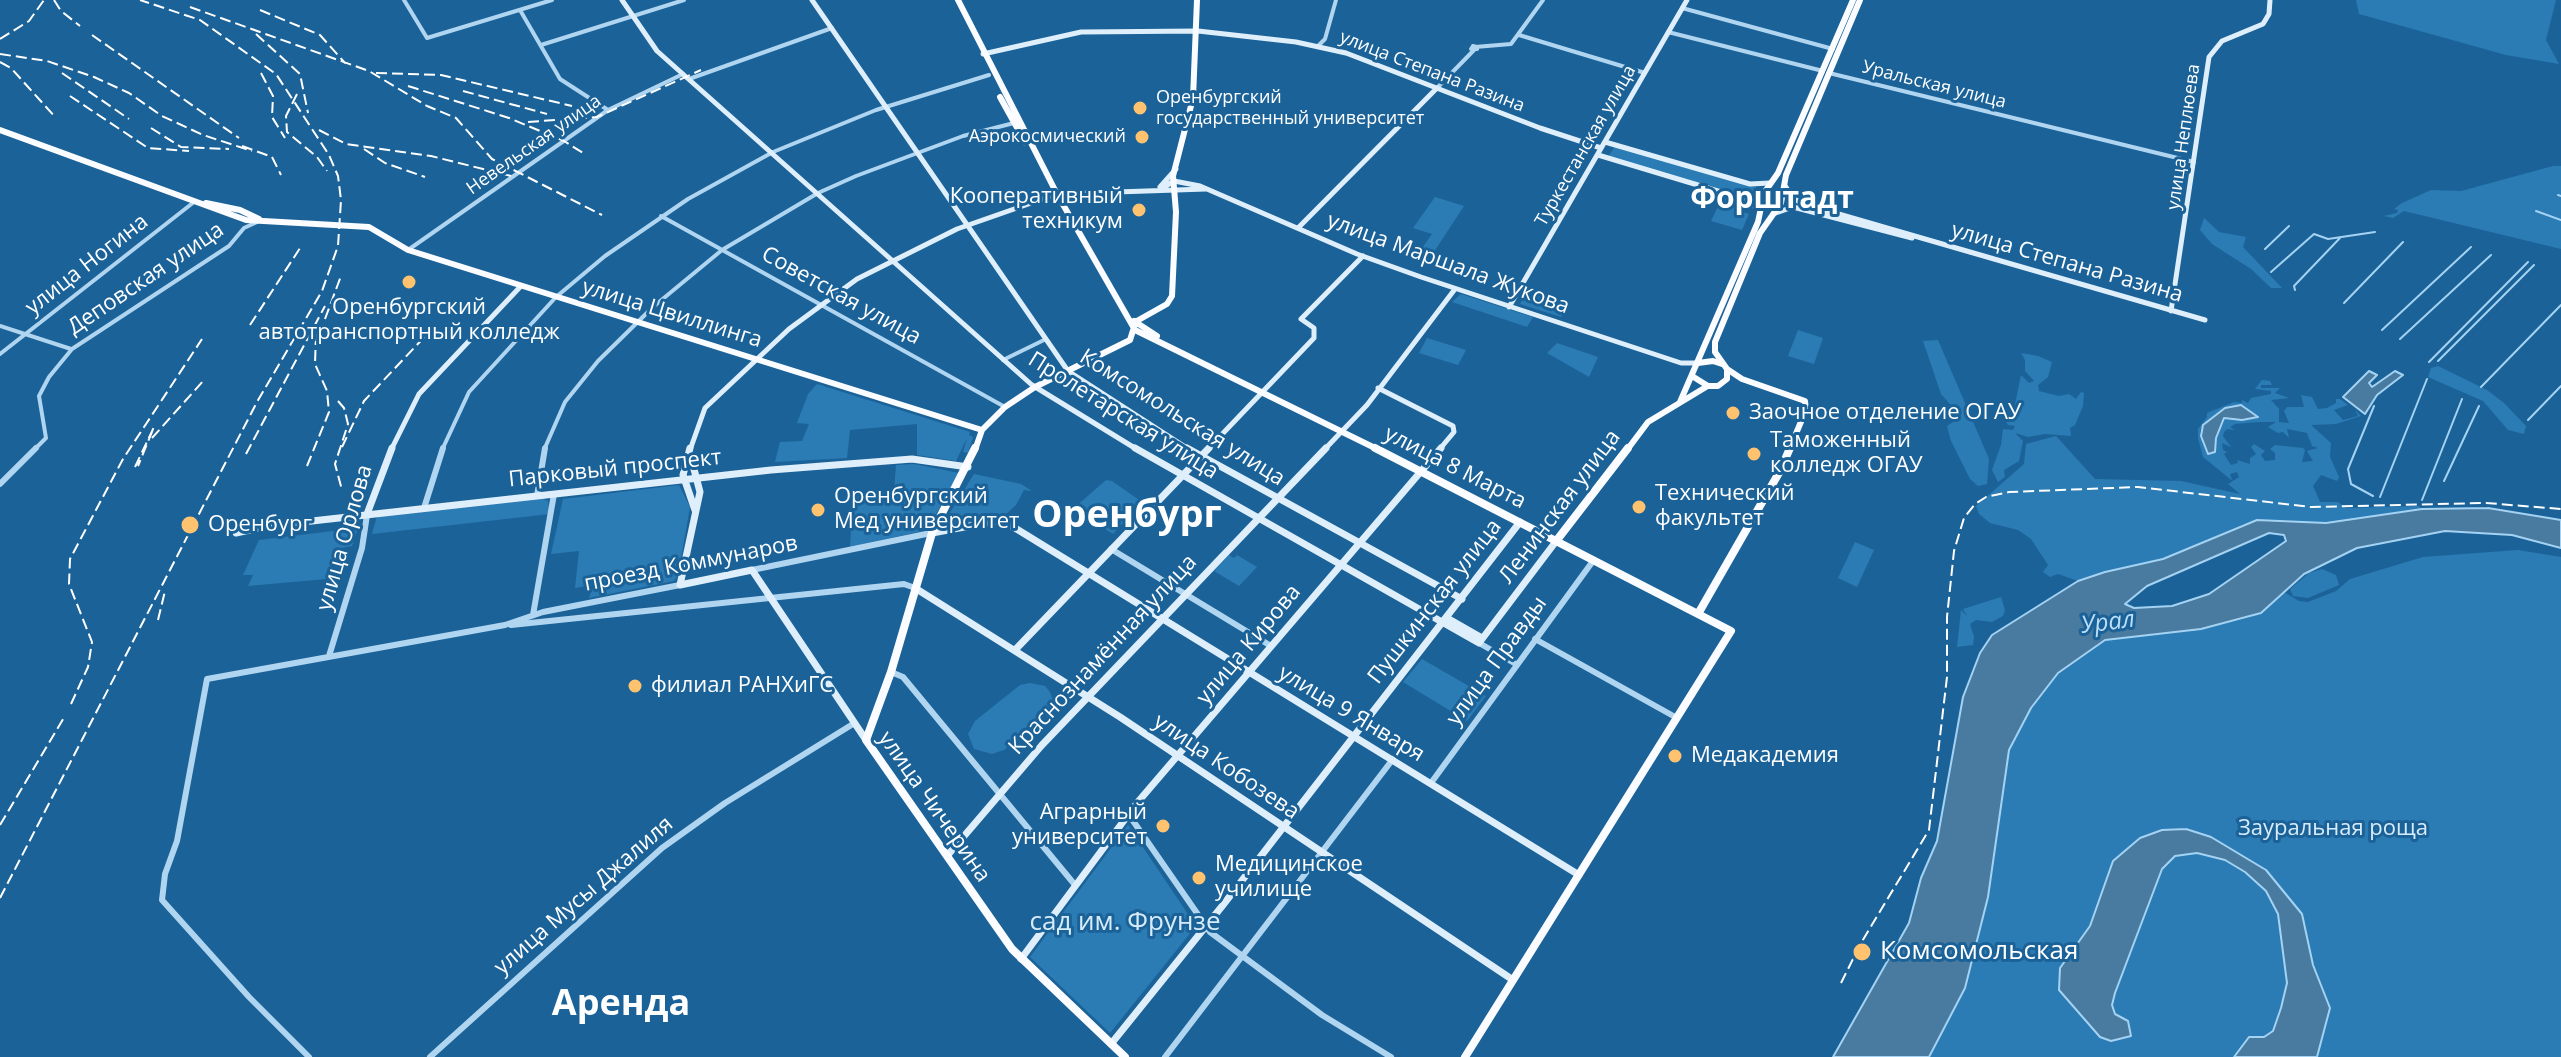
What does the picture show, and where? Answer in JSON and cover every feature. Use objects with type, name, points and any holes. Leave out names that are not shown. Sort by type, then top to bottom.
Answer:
[{"type":"main road","name":"Пролетарская улица","points":[[622,0],[657,51],[1035,387],[1182,476],[1481,641]]},
{"type":"main road","name":"Комсомольская улица","points":[[813,0],[1068,371],[1201,456],[1462,599]]},
{"type":"main road","points":[[955,0],[1057,194]]},
{"type":"main road","points":[[866,740],[891,672],[932,533],[968,467],[982,430],[1005,407],[1035,387],[1130,340],[1132,323],[1014,123],[955,0]]},
{"type":"main road","points":[[1132,323],[1167,304],[1172,296],[1176,169],[1193,98],[1197,0]]},
{"type":"main road","name":"Туркестанская улица","points":[[1509,307],[1687,0]]},
{"type":"main road","points":[[1826,72],[1853,0]]},
{"type":"main road","points":[[1680,402],[1758,222],[1759,209],[1770,183],[1778,173],[1860,0]]},
{"type":"main road","name":"улица Неплюева","points":[[2171,311],[2207,65],[2212,51],[2222,41],[2260,26],[2269,14],[2270,0]]},
{"type":"main road","name":"улица Степана Разина","points":[[983,54],[1058,35],[1086,32],[1198,31],[1318,46],[1346,53],[1600,152],[1741,198],[1759,209]]},
{"type":"main road","points":[[1726,381],[1725,367],[1715,352],[1715,342],[1760,233],[1781,203],[1786,175],[1820,85]]},
{"type":"main road","points":[[1298,228],[1437,88]]},
{"type":"main road","points":[[0,130],[220,212],[246,220],[268,222]]},
{"type":"main road","points":[[1605,142],[1741,182],[1759,185],[1779,182],[1786,187],[1794,204],[1773,214],[1766,215],[1759,209]]},
{"type":"main road","points":[[1159,189],[1176,169]]},
{"type":"main road","name":"улица Маршала Жукова","points":[[683,479],[695,429],[705,408],[755,359],[822,303],[892,259],[967,225],[1057,194],[1159,189],[1175,185],[1206,189],[1363,256],[1455,289],[1681,363],[1698,363]]},
{"type":"main road","points":[[194,202],[228,206],[268,222]]},
{"type":"main road","name":"улица Степана Разина","points":[[1794,204],[2205,320]]},
{"type":"main road","points":[[220,212],[228,206]]},
{"type":"main road","points":[[233,216],[240,210]]},
{"type":"main road","name":"улица Цвиллинга","points":[[268,222],[355,225],[375,230],[408,250],[982,430]]},
{"type":"main road","points":[[1015,650],[1314,338],[1314,328],[1301,319],[1363,256]]},
{"type":"main road","name":"улица Орлова","points":[[367,514],[388,456],[419,394],[521,286]]},
{"type":"main road","name":"Краснознамённая улица","points":[[947,856],[1042,745],[1343,431],[1455,289]]},
{"type":"main road","name":"улица 8 Марта","points":[[1132,323],[1731,631],[1677,718]]},
{"type":"main road","points":[[1698,363],[1713,361],[1742,379],[1805,401],[1804,417],[1780,471],[1698,614]]},
{"type":"main road","points":[[1681,363],[1692,376],[1708,386],[1742,379]]},
{"type":"main road","name":"Ленинская улица","points":[[1481,641],[1648,422],[1708,386]]},
{"type":"main road","name":"улица Кирова","points":[[1021,959],[1129,815],[1454,432],[1454,427],[1378,388]]},
{"type":"main road","points":[[680,585],[699,482],[690,454]]},
{"type":"main road","name":"Парковый проспект","points":[[267,526],[683,479],[699,482],[907,459],[968,467]]},
{"type":"main road","points":[[684,470],[695,469]]},
{"type":"main road","points":[[683,479],[695,510]]},
{"type":"main road","points":[[687,488],[699,482]]},
{"type":"main road","name":"улица 9 Января","points":[[932,533],[1002,520],[1579,875]]},
{"type":"main road","name":"Пушкинская улица","points":[[1111,1044],[1206,927],[1520,522]]},
{"type":"main road","points":[[685,564],[695,582]]},
{"type":"main road","name":"проезд Коммунаров","points":[[680,585],[752,570]]},
{"type":"main road","name":"улица Чичерина","points":[[752,570],[853,724],[1021,959],[1125,1057]]},
{"type":"main road","name":"улица Кобозева","points":[[915,588],[1089,697],[1513,980]]},
{"type":"main road","points":[[1465,1057],[1677,718]]},
{"type":"main road","name":"улица Чичерина","points":[[1111,1044],[1134,1057]]},
{"type":"street","points":[[404,0],[427,38],[552,0]]},
{"type":"street","points":[[541,45],[684,0]]},
{"type":"street","points":[[1318,46],[1325,39],[1336,0]]},
{"type":"street","points":[[1437,88],[1475,49],[1513,42],[1543,0]]},
{"type":"street","points":[[1682,8],[1833,49]]},
{"type":"street","points":[[520,10],[560,79],[608,110]]},
{"type":"street","points":[[689,79],[832,28]]},
{"type":"street","name":"Уральская улица","points":[[1668,32],[2194,162]]},
{"type":"street","points":[[1519,35],[1645,73]]},
{"type":"street","name":"Невельская улица","points":[[408,250],[608,110],[683,74]]},
{"type":"street","points":[[424,508],[446,437],[466,397],[556,297],[605,256],[661,216],[773,152],[886,107],[989,75]]},
{"type":"street","points":[[537,496],[545,446],[565,402],[598,361],[637,322],[722,250],[818,193],[917,152],[1014,123]]},
{"type":"street","name":"улица Ногина","points":[[0,354],[194,202]]},
{"type":"street","name":"Советская улица","points":[[661,216],[1005,407]]},
{"type":"street","name":"Деповская улица","points":[[244,228],[246,220]]},
{"type":"street","name":"Деповская улица","points":[[0,484],[46,438],[39,396],[49,377],[72,349],[229,246],[244,228],[259,221]]},
{"type":"street","points":[[0,326],[72,349]]},
{"type":"street","points":[[1003,360],[1044,340]]},
{"type":"street","points":[[534,623],[554,494]]},
{"type":"street","name":"улица Орлова","points":[[329,656],[364,541],[367,514]]},
{"type":"street","name":"проезд Коммунаров","points":[[752,570],[932,533]]},
{"type":"street","points":[[1111,549],[1271,646]]},
{"type":"street","name":"улица Правды","points":[[1431,783],[1593,560]]},
{"type":"street","name":"проезд Коммунаров","points":[[309,1057],[249,997],[162,900],[165,874],[177,841],[210,676],[505,625],[904,584],[915,588]]},
{"type":"street","name":"проезд Коммунаров","points":[[505,625],[533,614],[680,585]]},
{"type":"street","points":[[1535,639],[1677,718]]},
{"type":"street","name":"Пролетарская улица","points":[[1481,641],[1517,665]]},
{"type":"street","points":[[891,672],[903,677],[1075,885]]},
{"type":"street","name":"улица Мусы Джалиля","points":[[430,1057],[672,840],[853,724]]},
{"type":"street","points":[[1165,1057],[1393,759]]},
{"type":"street","points":[[1129,815],[1206,927],[1322,1015],[1391,1057]]},
{"type":"green space","points":[[2356,0],[2556,0],[2546,40],[2559,64],[2506,55],[2359,14]]},
{"type":"green space","points":[[1615,146],[1756,187],[1751,200],[1608,157]]},
{"type":"green space","points":[[2561,166],[2561,249],[2404,211],[2393,218],[2384,216],[2397,213],[2398,210],[2394,209],[2402,203],[2431,190],[2461,191]]},
{"type":"green space","points":[[1723,196],[1743,202],[1740,211],[1749,214],[1742,230],[1711,221]]},
{"type":"green space","points":[[1435,197],[1464,206],[1432,255],[1420,251],[1432,234],[1413,228]]},
{"type":"green space","points":[[2204,218],[2219,232],[2246,237],[2243,247],[2282,288],[2271,288],[2251,269],[2212,244],[2200,230]]},
{"type":"green space","points":[[1528,289],[1568,304],[1561,317],[1520,304]]},
{"type":"green space","points":[[1461,294],[1533,317],[1527,327],[1452,302]]},
{"type":"green space","points":[[1798,330],[1823,338],[1814,364],[1788,356]]},
{"type":"green space","points":[[1427,338],[1466,350],[1458,365],[1419,353]]},
{"type":"green space","points":[[1938,340],[1989,459],[1987,484],[1978,486],[1970,479],[1951,441],[1947,426],[1956,420],[1955,410],[1941,394],[1923,341]]},
{"type":"green space","points":[[1557,343],[1598,357],[1589,377],[1547,353]]},
{"type":"green space","points":[[2021,353],[2052,362],[2048,377],[2038,385],[2039,391],[2059,396],[2069,394],[2076,399],[2081,392],[2084,393],[2083,406],[2075,425],[2070,428],[2071,436],[2045,434],[2028,437],[2015,433],[2023,441],[2019,461],[2004,470],[2005,477],[1998,482],[1992,470],[2003,429],[2013,430],[2015,426],[2008,425],[2004,419],[2012,419],[2021,375],[2029,383],[2034,381],[2025,371]]},
{"type":"green space","points":[[2438,366],[2487,390],[2504,403],[2526,426],[2524,434],[2508,430],[2483,401],[2428,377],[2431,368]]},
{"type":"green space","points":[[2262,380],[2270,381],[2272,385],[2261,385],[2261,388],[2280,388],[2275,393],[2289,398],[2271,400],[2279,409],[2279,422],[2289,423],[2284,411],[2287,407],[2304,407],[2301,395],[2312,397],[2318,409],[2327,408],[2340,399],[2348,405],[2334,410],[2343,420],[2358,416],[2355,410],[2361,416],[2336,424],[2311,425],[2331,443],[2330,457],[2339,477],[2337,481],[2321,475],[2313,486],[2320,502],[2338,502],[2346,508],[2419,506],[2422,509],[2326,523],[2276,520],[2244,524],[2163,559],[2078,581],[2058,574],[2050,577],[2043,572],[2048,565],[2031,539],[2018,530],[1990,523],[1979,514],[1976,506],[2024,464],[2026,444],[2056,436],[2095,479],[2181,481],[2240,494],[2228,484],[2239,477],[2237,472],[2230,474],[2232,480],[2203,457],[2198,429],[2207,413],[2234,402],[2242,403],[2242,400],[2248,403],[2251,398],[2271,394],[2271,391],[2255,389]],"holes":[[[2241,405],[2258,416],[2256,419],[2224,418],[2216,438],[2215,452],[2207,452],[2200,432],[2203,425],[2229,406]],[[2276,422],[2268,427],[2278,433],[2283,432],[2289,438],[2287,429],[2307,433],[2312,446],[2318,448],[2307,451],[2313,461],[2302,462],[2303,448],[2275,445],[2270,449],[2275,453],[2275,460],[2265,461],[2261,455],[2265,451],[2254,444],[2251,447],[2256,454],[2250,458],[2250,464],[2237,460],[2238,463],[2231,465],[2224,454],[2227,452],[2223,450],[2222,443],[2231,447],[2223,436],[2224,432],[2227,429],[2235,430],[2230,427],[2235,424]]]},
{"type":"green space","points":[[817,384],[970,432],[969,435],[973,437],[968,453],[963,452],[967,438],[956,461],[917,455],[917,424],[850,430],[847,458],[775,462],[780,442],[802,441],[809,424],[797,423],[808,394]]},
{"type":"green space","points":[[914,464],[959,473],[927,530],[850,547],[853,499],[850,499],[850,494],[894,491],[896,465]]},
{"type":"green space","points":[[974,474],[1021,484],[1032,491],[1024,490],[1016,505],[1004,516],[948,525],[946,519]]},
{"type":"green space","points":[[1106,480],[1142,502],[1113,534],[1073,509]]},
{"type":"green space","points":[[679,485],[690,507],[674,581],[589,598],[593,585],[575,588],[579,551],[551,554],[563,499]]},
{"type":"green space","points":[[542,498],[548,501],[550,514],[372,534],[377,516]]},
{"type":"green space","points":[[358,528],[352,546],[336,549],[326,579],[248,586],[253,575],[243,575],[259,540]]},
{"type":"green space","points":[[1855,542],[1874,550],[1857,587],[1838,578]]},
{"type":"green space","name":"Зауральная роща","points":[[2518,550],[2561,557],[2561,1057],[1929,1057],[1965,988],[1988,897],[2009,750],[2031,708],[2058,673],[2105,640],[2201,629],[2244,619],[2261,613],[2284,592],[2299,601],[2308,602],[2336,591],[2350,579],[2423,557]]},
{"type":"green space","points":[[1229,555],[1234,558],[1237,555],[1257,567],[1239,586],[1214,571]]},
{"type":"green space","points":[[2322,569],[2336,575],[2339,585],[2308,598],[2293,596],[2290,589],[2309,573]]},
{"type":"green space","points":[[2001,597],[2005,610],[2003,616],[1992,622],[1976,620],[1970,624],[1973,645],[1957,647],[1961,610],[1967,616],[1963,609]]},
{"type":"green space","points":[[1422,659],[1486,696],[1467,721],[1403,682]]},
{"type":"green space","points":[[1020,685],[1045,686],[1050,692],[1053,700],[1049,712],[1004,750],[992,754],[974,749],[968,734],[975,721]]},
{"type":"green space","name":"сад им. Фрунзе","points":[[1128,825],[1196,926],[1110,1033],[1030,957]]},
{"type":"water","points":[[2369,371],[2377,375],[2369,383],[2372,387],[2395,371],[2403,375],[2377,395],[2365,414],[2343,397]]},
{"type":"water","points":[[2241,405],[2258,417],[2242,420],[2224,418],[2216,438],[2215,452],[2208,454],[2201,436],[2203,425],[2225,408]]},
{"type":"water","name":"Урал","points":[[2488,508],[2561,520],[2561,548],[2512,535],[2445,531],[2357,548],[2304,574],[2261,613],[2201,629],[2105,640],[2058,673],[2031,708],[2009,750],[1988,897],[1965,988],[1929,1057],[1833,1057],[1909,923],[1921,878],[1937,841],[1963,697],[1980,653],[1992,635],[2078,581],[2163,559],[2257,520],[2326,523],[2422,509]],"holes":[[[2269,533],[2284,535],[2286,541],[2209,594],[2172,606],[2134,608],[2125,604],[2147,586]]]},
{"type":"water","points":[[2186,829],[2211,837],[2266,870],[2302,914],[2313,965],[2330,1008],[2317,1057],[2234,1057],[2249,1037],[2264,1037],[2273,1031],[2287,983],[2278,914],[2266,891],[2245,872],[2225,860],[2197,853],[2175,856],[2162,869],[2112,1005],[2115,1014],[2128,1021],[2131,1036],[2111,1041],[2100,1037],[2059,990],[2060,968],[2090,926],[2113,861],[2140,838],[2162,830]]},
{"type":"waterway","points":[[2536,211],[2561,220]]},
{"type":"waterway","points":[[2265,249],[2289,226]]},
{"type":"waterway","points":[[2271,272],[2314,234],[2328,239],[2375,232]]},
{"type":"waterway","points":[[2295,290],[2294,286],[2340,238]]},
{"type":"waterway","points":[[2344,303],[2403,242]]},
{"type":"waterway","points":[[2382,330],[2471,247]]},
{"type":"waterway","points":[[2400,339],[2491,255]]},
{"type":"waterway","points":[[2429,362],[2528,262]]},
{"type":"waterway","points":[[2438,361],[2534,265]]},
{"type":"waterway","points":[[2481,387],[2561,305]]},
{"type":"waterway","points":[[2380,497],[2427,379]]},
{"type":"waterway","points":[[2528,420],[2561,386]]},
{"type":"waterway","points":[[2422,500],[2462,399]]},
{"type":"waterway","points":[[2373,496],[2351,484],[2348,469],[2374,406]]},
{"type":"waterway","points":[[2444,481],[2479,406]]},
{"type":"railway","points":[[0,39],[29,21],[44,0]]},
{"type":"railway","points":[[54,0],[61,11],[80,26]]},
{"type":"railway","points":[[140,0],[200,20],[276,74],[294,101]]},
{"type":"railway","points":[[190,7],[344,62]]},
{"type":"railway","points":[[260,10],[320,35],[344,62]]},
{"type":"railway","points":[[256,34],[300,74],[308,113]]},
{"type":"railway","points":[[92,35],[239,138]]},
{"type":"railway","points":[[0,54],[47,61],[94,77],[129,93],[162,116],[203,135],[252,151]]},
{"type":"railway","points":[[0,62],[11,68],[56,118]]},
{"type":"railway","points":[[344,62],[369,71],[427,106],[456,118],[492,159],[602,215]]},
{"type":"railway","points":[[528,122],[597,117],[701,70]]},
{"type":"railway","points":[[62,73],[129,119]]},
{"type":"railway","points":[[261,73],[273,96],[272,117],[285,138]]},
{"type":"railway","points":[[376,73],[441,75],[572,106]]},
{"type":"railway","points":[[408,86],[509,118],[564,141],[583,153]]},
{"type":"railway","points":[[463,91],[547,114]]},
{"type":"railway","points":[[294,101],[297,94]]},
{"type":"railway","points":[[70,96],[148,148],[189,151]]},
{"type":"railway","points":[[0,898],[257,402],[322,291],[338,246],[341,200],[338,176],[329,155],[294,101]]},
{"type":"railway","points":[[294,101],[286,116],[287,132],[317,157],[327,171]]},
{"type":"railway","points":[[151,128],[181,147],[229,149]]},
{"type":"railway","points":[[319,130],[346,144],[431,156],[511,176]]},
{"type":"railway","points":[[242,146],[272,157],[281,175]]},
{"type":"railway","points":[[364,149],[385,163],[425,177]]},
{"type":"railway","points":[[250,325],[302,245]]},
{"type":"railway","points":[[325,319],[341,276]]},
{"type":"railway","points":[[246,454],[325,306]]},
{"type":"railway","points":[[342,447],[364,401],[431,330]]},
{"type":"railway","points":[[307,466],[329,412],[327,391],[315,364],[316,334]]},
{"type":"railway","points":[[71,704],[88,667],[92,642],[69,584],[70,559],[123,459],[202,339]]},
{"type":"railway","points":[[152,438],[205,379]]},
{"type":"railway","points":[[338,401],[344,408],[348,424],[335,464],[342,490]]},
{"type":"railway","points":[[135,467],[154,427],[138,466]]},
{"type":"railway","points":[[1841,983],[1861,943],[1929,830],[1947,677],[1947,617],[1954,551],[1964,518],[1975,504],[1986,497],[2009,492],[2138,487],[2311,507],[2486,503],[2561,509]]},
{"type":"railway","points":[[158,620],[165,591]]},
{"type":"railway","points":[[0,825],[65,716]]},
{"type":"place","name":"Оренбургский государственный университет","points":[[1140,108]]},
{"type":"place","name":"Аэрокосмический","points":[[1142,137]]},
{"type":"place","name":"Кооперативный техникум","points":[[1139,210]]},
{"type":"place","name":"Оренбургский автотранспортный колледж","points":[[409,282]]},
{"type":"place","name":"Заочное отделение ОГАУ","points":[[1733,413]]},
{"type":"place","name":"Таможенный колледж ОГАУ","points":[[1754,454]]},
{"type":"place","name":"Технический факультет","points":[[1639,507]]},
{"type":"place","name":"Оренбургский Мед университет","points":[[818,510]]},
{"type":"place","name":"Оренбург","points":[[190,525]]},
{"type":"place","name":"филиал РАНХиГС","points":[[635,686]]},
{"type":"place","name":"Медакадемия","points":[[1675,756]]},
{"type":"place","name":"Аграрный университет","points":[[1163,826]]},
{"type":"place","name":"Медицинское училище","points":[[1199,878]]},
{"type":"place","name":"Комсомольская","points":[[1862,952]]},
{"type":"district","name":"Форштадт","points":[[1772,199]]},
{"type":"district","name":"Оренбург","points":[[1127,516]]},
{"type":"district","name":"Аренда","points":[[621,1005]]}]
